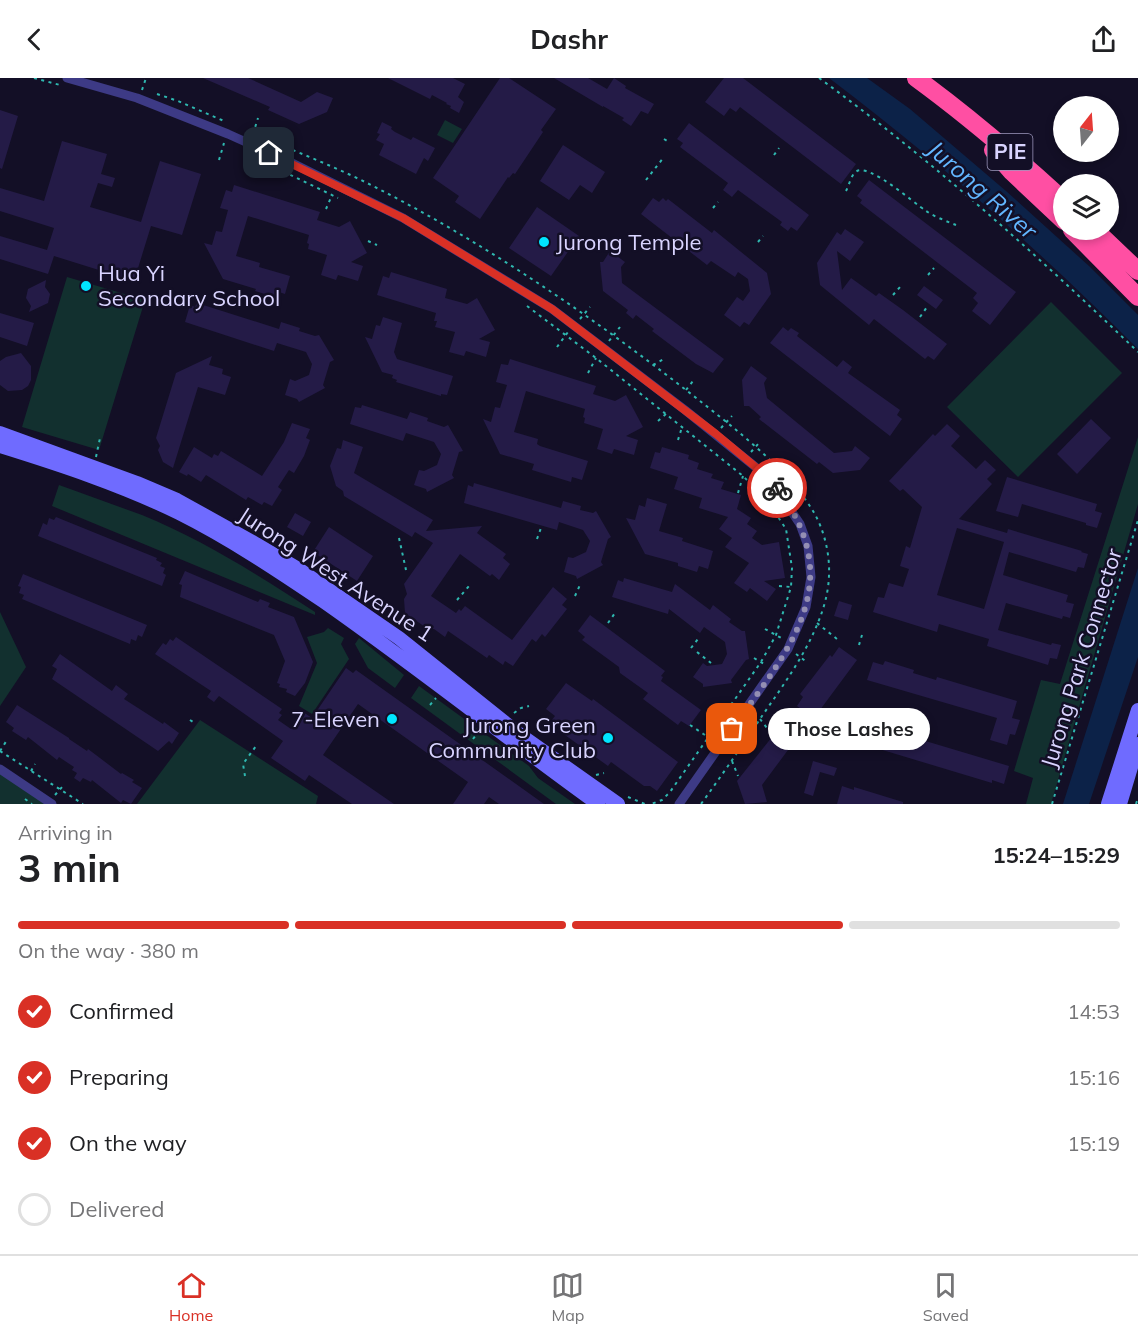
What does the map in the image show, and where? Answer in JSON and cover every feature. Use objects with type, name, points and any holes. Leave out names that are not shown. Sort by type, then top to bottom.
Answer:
[{"type":"highway","name":"PIE","points":[[916,78],[955,106],[1053,191]]},
{"type":"highway","points":[[955,106],[1012,172],[1053,211]]},
{"type":"highway","points":[[1082,240],[1138,297]]},
{"type":"highway","points":[[1105,240],[1138,272]]},
{"type":"street","points":[[67,83],[137,98],[228,134],[403,218],[552,309],[716,434],[773,484],[795,514],[808,546],[811,577],[806,608],[788,649],[679,804]]},
{"type":"street","name":"Jurong West Avenue 1","points":[[0,433],[177,500],[300,570],[399,638],[526,739],[618,804]]},
{"type":"street","name":"Jurong West Avenue 1","points":[[0,446],[57,464],[140,496],[179,513],[240,547],[391,648],[501,734],[598,804]]},
{"type":"street","points":[[1108,804],[1138,710]]},
{"type":"street","points":[[1120,804],[1138,744]]},
{"type":"street","points":[[0,769],[52,804]]},
{"type":"path","points":[[34,78],[67,83]]},
{"type":"path","points":[[142,90],[146,78]]},
{"type":"path","points":[[819,78],[895,136],[1060,277],[1138,352]]},
{"type":"path","points":[[133,87],[178,101],[232,124]]},
{"type":"path","points":[[253,134],[258,118]]},
{"type":"path","points":[[243,129],[372,185],[497,258],[591,320],[726,422],[787,479],[814,512],[824,536],[829,575],[817,623],[801,658],[701,804]]},
{"type":"path","points":[[664,139],[669,142]]},
{"type":"path","points":[[217,140],[224,143],[219,160]]},
{"type":"path","points":[[774,155],[779,148]]},
{"type":"path","points":[[646,180],[664,157]]},
{"type":"path","points":[[270,165],[343,200]]},
{"type":"path","points":[[846,191],[853,175],[863,169],[875,174],[927,212],[956,225]]},
{"type":"path","points":[[326,209],[332,195]]},
{"type":"path","points":[[713,208],[718,202]]},
{"type":"path","points":[[758,242],[763,236]]},
{"type":"path","points":[[369,241],[377,245]]},
{"type":"path","points":[[928,275],[934,268]]},
{"type":"path","points":[[893,295],[900,286]]},
{"type":"path","points":[[521,302],[743,476],[767,500],[786,529],[792,568],[791,587],[777,635],[761,662],[670,792],[662,800],[651,804]]},
{"type":"path","points":[[920,316],[927,307]]},
{"type":"path","points":[[653,365],[664,359]]},
{"type":"path","points":[[686,390],[693,381]]},
{"type":"path","points":[[643,402],[646,398]]},
{"type":"path","points":[[658,421],[666,414]]},
{"type":"path","points":[[716,434],[732,416]]},
{"type":"path","points":[[678,440],[682,427]]},
{"type":"path","points":[[95,460],[100,438]]},
{"type":"path","points":[[738,493],[743,476]]},
{"type":"path","name":"Jurong Park Connector","points":[[1053,804],[1138,520]]},
{"type":"path","points":[[537,539],[541,528]]},
{"type":"path","points":[[399,538],[406,570]]},
{"type":"path","points":[[575,596],[580,585]]},
{"type":"path","points":[[457,600],[469,586]]},
{"type":"path","points":[[779,586],[791,587]]},
{"type":"path","points":[[608,623],[615,613]]},
{"type":"path","points":[[817,623],[837,639]]},
{"type":"path","points":[[765,629],[773,633]]},
{"type":"path","points":[[859,645],[862,635]]},
{"type":"path","points":[[691,648],[698,639]]},
{"type":"path","points":[[788,649],[808,663]]},
{"type":"path","points":[[697,652],[711,663]]},
{"type":"path","points":[[754,658],[773,670]]},
{"type":"path","points":[[430,705],[437,696]]},
{"type":"path","points":[[512,715],[521,708],[529,706]]},
{"type":"path","points":[[760,719],[767,728]]},
{"type":"path","points":[[190,720],[196,724]]},
{"type":"path","points":[[690,725],[708,737]]},
{"type":"path","points":[[473,739],[480,728]]},
{"type":"path","points":[[7,740],[0,751],[83,804]]},
{"type":"path","points":[[245,776],[243,764],[256,746]]},
{"type":"path","points":[[732,761],[738,776]]},
{"type":"path","points":[[31,771],[35,764]]},
{"type":"path","points":[[596,775],[604,773]]},
{"type":"path","points":[[1136,804],[1138,798]]},
{"type":"green space","points":[[445,120],[462,129],[453,143],[437,135]]},
{"type":"green space","points":[[67,277],[145,300],[99,450],[22,427]]},
{"type":"green space","points":[[1051,302],[1122,373],[1018,477],[947,407]]},
{"type":"green space","points":[[1138,437],[1138,504],[1051,804],[1026,804],[1033,778],[1014,771],[1041,680],[1060,684]]},
{"type":"green space","points":[[59,485],[142,515],[187,536],[231,559],[315,612],[315,615],[52,506]]},
{"type":"green space","points":[[0,612],[26,667],[0,706]]},
{"type":"green space","points":[[328,628],[344,638],[341,644],[349,659],[312,714],[299,706],[317,663],[307,637],[324,632]]},
{"type":"green space","points":[[359,638],[404,675],[395,688],[368,668],[355,644]]},
{"type":"green space","points":[[419,686],[529,766],[538,778],[575,804],[556,804],[411,698]]},
{"type":"green space","points":[[200,720],[318,796],[316,804],[137,804]]},
{"type":"green space","points":[[0,773],[45,804],[0,804]]},
{"type":"water","name":"Jurong River","points":[[829,78],[867,78],[910,109],[1006,191],[1053,233],[1053,240],[1060,240],[1138,315],[1138,349],[988,208],[870,109]]},
{"type":"water","points":[[1138,568],[1138,657],[1089,804],[1063,804]]},
{"type":"building","points":[[203,78],[248,78],[301,102],[317,92],[333,98],[327,112],[299,124],[268,110],[270,107]]},
{"type":"building","points":[[388,78],[453,78],[465,84],[458,97],[464,102],[459,113],[432,95],[430,99]]},
{"type":"building","points":[[500,78],[509,78],[556,109],[515,174],[508,177],[480,219],[455,202],[459,196],[433,178]]},
{"type":"building","points":[[554,78],[588,78],[607,89],[614,78],[626,86],[625,88],[654,104],[648,114],[641,111],[631,126],[622,120],[624,118]]},
{"type":"building","points":[[724,78],[743,78],[856,164],[841,184],[740,107],[736,112],[730,108],[724,116],[705,102]]},
{"type":"building","points":[[0,110],[18,116],[2,169],[0,168]]},
{"type":"building","points":[[382,122],[411,140],[413,137],[435,148],[428,161],[424,158],[416,174],[379,155],[384,144],[376,140],[380,134],[377,133]]},
{"type":"building","points":[[689,123],[809,215],[797,231],[791,227],[788,231],[780,225],[782,222],[738,190],[732,197],[723,190],[728,183],[680,147],[683,143],[677,139]]},
{"type":"building","points":[[62,141],[107,154],[101,174],[115,178],[112,187],[98,183],[90,207],[141,222],[160,161],[201,174],[182,235],[151,226],[134,281],[54,256],[48,274],[0,259],[0,236],[47,250],[54,228],[0,211],[0,188],[44,201]]},
{"type":"building","points":[[563,145],[605,172],[592,193],[580,185],[569,200],[540,181]]},
{"type":"building","points":[[869,180],[1016,292],[990,325],[972,311],[978,303],[973,298],[977,293],[860,203],[862,200],[857,196]]},
{"type":"building","points":[[234,185],[320,212],[317,220],[339,227],[350,221],[367,253],[351,262],[363,266],[358,281],[338,275],[336,280],[321,275],[327,255],[308,249],[309,235],[248,216],[236,256],[260,263],[259,267],[290,276],[285,294],[276,291],[275,297],[223,279],[204,243],[212,245],[216,231],[222,232],[228,210],[220,208],[226,190],[232,192]]},
{"type":"building","points":[[653,198],[659,202],[663,198],[666,201],[668,199],[712,233],[714,230],[767,273],[771,294],[749,325],[744,322],[740,327],[724,315],[737,297],[743,301],[750,291],[748,279],[738,272],[735,277],[711,261],[707,265],[641,214]]},
{"type":"building","name":"Jurong Temple","points":[[537,207],[579,236],[551,276],[509,248]]},
{"type":"building","points":[[845,229],[864,242],[850,261],[837,251],[842,290],[851,278],[876,296],[879,293],[903,310],[947,344],[934,360],[928,356],[925,359],[874,319],[869,325],[820,285],[817,263],[837,232],[841,235]]},
{"type":"building","points":[[610,251],[625,262],[621,267],[622,283],[724,359],[713,373],[696,364],[652,331],[654,329],[636,315],[633,319],[626,313],[628,310],[603,291],[600,262],[603,262]]},
{"type":"building","points":[[391,272],[447,289],[445,298],[467,304],[477,298],[495,330],[479,339],[490,342],[486,357],[466,351],[464,356],[449,352],[455,332],[435,327],[436,313],[377,295],[383,276],[389,278]]},
{"type":"building","points":[[46,280],[45,287],[50,294],[48,303],[29,312],[31,306],[26,298],[28,289]]},
{"type":"building","points":[[924,286],[943,300],[936,309],[917,295]]},
{"type":"building","points":[[197,303],[279,329],[281,322],[300,328],[299,331],[319,335],[334,360],[330,362],[323,385],[325,388],[299,402],[285,395],[290,379],[295,381],[309,375],[312,364],[306,352],[277,343],[274,351],[185,322],[190,305],[195,307]]},
{"type":"building","points":[[0,313],[34,323],[27,346],[0,337]]},
{"type":"building","points":[[383,317],[402,323],[394,352],[397,359],[453,376],[447,395],[441,394],[441,396],[396,382],[397,380],[392,378],[393,375],[382,372],[365,337],[372,339],[376,325],[380,326]]},
{"type":"building","points":[[783,327],[788,331],[791,328],[799,333],[797,336],[837,367],[843,360],[852,367],[848,373],[900,410],[897,415],[902,419],[890,436],[770,343]]},
{"type":"building","points":[[21,353],[31,366],[31,380],[22,390],[8,391],[0,385],[0,361]]},
{"type":"building","points":[[212,356],[209,365],[223,369],[222,374],[231,377],[225,395],[198,387],[173,468],[163,462],[156,438],[176,373]]},
{"type":"building","points":[[510,359],[596,386],[593,394],[615,401],[626,395],[643,427],[626,436],[638,440],[634,455],[614,449],[612,454],[597,449],[603,429],[584,423],[585,409],[526,391],[514,432],[538,439],[537,444],[540,446],[588,461],[582,480],[572,477],[571,482],[532,470],[534,464],[500,454],[483,419],[491,422],[495,407],[500,408],[507,385],[496,382],[501,364],[508,365]]},
{"type":"building","points":[[751,366],[767,378],[764,383],[767,398],[834,453],[852,451],[855,446],[870,458],[860,470],[833,473],[819,462],[817,464],[759,419],[761,417],[749,406],[744,406],[742,380]]},
{"type":"building","points":[[362,405],[407,419],[410,412],[444,427],[448,425],[463,451],[459,452],[452,475],[454,478],[427,492],[426,489],[414,485],[419,470],[424,471],[437,465],[441,454],[434,442],[406,433],[403,441],[350,424],[355,407],[361,408]]},
{"type":"building","points":[[1091,419],[1111,438],[1077,474],[1057,454]]},
{"type":"building","points":[[292,423],[310,429],[306,438],[310,440],[294,473],[289,470],[278,487],[282,490],[272,506],[264,502],[262,505],[248,497],[246,500],[206,475],[201,482],[188,474],[187,476],[179,472],[194,447],[212,458],[214,454],[218,456],[221,451],[262,476],[284,442]]},
{"type":"building","points":[[947,424],[960,436],[951,446],[976,469],[985,460],[996,470],[987,479],[992,484],[959,519],[1007,533],[1008,529],[1088,554],[1084,568],[1078,567],[1076,572],[1009,552],[1003,575],[1068,595],[1066,602],[1074,604],[1070,618],[1063,616],[1062,619],[1006,603],[998,630],[1051,645],[1052,643],[1061,645],[1057,659],[1050,658],[1048,665],[987,646],[989,639],[939,624],[937,632],[873,612],[878,597],[884,598],[889,583],[903,587],[909,569],[900,566],[906,546],[910,548],[922,507],[903,489],[900,491],[889,481],[933,434],[935,436]],"holes":[[[957,528],[1004,542],[984,609],[937,595]]]},
{"type":"building","points":[[343,440],[363,447],[354,473],[433,520],[426,531],[482,526],[477,533],[506,554],[503,558],[510,564],[499,580],[460,554],[431,596],[456,613],[465,606],[512,640],[553,587],[567,599],[562,605],[567,609],[545,637],[542,634],[536,642],[532,639],[513,666],[505,661],[503,665],[489,655],[487,658],[448,631],[445,637],[434,629],[428,629],[405,613],[404,599],[407,594],[404,584],[433,543],[415,532],[412,537],[344,496],[343,491],[336,486],[330,466],[337,448],[341,449]]},
{"type":"building","points":[[662,447],[689,455],[688,459],[699,463],[697,469],[713,474],[711,478],[724,482],[721,489],[741,495],[737,509],[751,518],[747,524],[757,531],[752,538],[762,545],[779,542],[785,578],[764,581],[776,589],[767,601],[750,588],[747,592],[734,583],[749,563],[725,547],[732,538],[719,529],[728,517],[699,508],[702,498],[674,489],[678,477],[650,468],[655,452],[660,453]]},
{"type":"building","points":[[1007,477],[1097,504],[1095,511],[1102,513],[1097,528],[1022,504],[1018,517],[996,511]]},
{"type":"building","points":[[474,483],[561,508],[563,501],[581,506],[580,510],[593,513],[596,511],[611,537],[608,539],[601,562],[603,565],[577,579],[576,576],[564,572],[568,557],[573,558],[586,552],[590,541],[583,530],[559,522],[557,530],[464,503],[468,485],[473,487]]},
{"type":"building","points":[[647,498],[667,504],[659,531],[713,551],[708,569],[699,566],[697,572],[678,566],[678,563],[645,554],[626,518],[635,520],[639,505],[645,507]]},
{"type":"building","points":[[295,513],[311,522],[303,536],[287,527]]},
{"type":"building","points":[[56,517],[157,558],[156,560],[162,563],[160,566],[165,568],[163,573],[166,575],[162,586],[38,536],[43,523],[47,525],[49,518],[54,520]]},
{"type":"building","points":[[329,527],[373,556],[357,581],[313,552]]},
{"type":"building","points":[[185,571],[258,602],[260,599],[270,603],[268,607],[294,617],[313,662],[305,683],[295,696],[286,692],[287,689],[279,687],[280,684],[277,683],[285,661],[274,635],[180,597],[182,585],[179,584]]},
{"type":"building","points":[[23,574],[147,625],[142,637],[138,635],[136,641],[131,639],[130,644],[22,599],[24,595],[19,593],[21,587],[18,586]]},
{"type":"building","points":[[624,578],[672,592],[675,584],[710,610],[713,605],[731,619],[729,622],[745,631],[749,659],[731,680],[732,683],[703,687],[703,684],[693,677],[703,663],[707,666],[722,664],[727,654],[725,642],[704,627],[700,633],[669,609],[668,614],[612,597],[618,580],[623,582]]},
{"type":"building","points":[[839,601],[852,605],[848,620],[834,616]]},
{"type":"building","points":[[590,615],[665,671],[661,676],[663,677],[661,681],[701,710],[689,726],[681,721],[678,725],[643,699],[648,693],[620,673],[619,667],[582,640],[585,637],[578,631]]},
{"type":"building","points":[[176,637],[282,709],[279,713],[282,715],[278,720],[291,729],[303,712],[312,718],[346,668],[353,673],[356,670],[544,804],[499,804],[489,797],[484,804],[453,804],[468,782],[358,704],[323,755],[394,804],[352,804],[309,775],[305,781],[271,758],[283,741],[219,696],[214,702],[207,697],[211,691],[155,654],[163,643],[166,645],[170,639],[173,641]]},
{"type":"building","points":[[839,647],[857,660],[814,718],[797,706],[803,697],[800,694],[830,655],[832,657]]},
{"type":"building","points":[[60,654],[112,691],[116,685],[128,694],[124,699],[179,733],[172,744],[169,741],[158,751],[52,679],[57,669],[52,666]]},
{"type":"building","points":[[885,661],[936,680],[937,677],[1017,701],[1012,718],[1020,720],[1015,735],[1010,734],[1007,745],[990,740],[997,718],[867,680],[873,662],[883,665]]},
{"type":"building","name":"Jurong Green Community Club","points":[[566,683],[592,701],[593,699],[678,762],[657,791],[650,786],[644,786],[611,762],[608,766],[565,735],[568,732],[551,721],[555,716],[546,709]]},
{"type":"building","points":[[17,705],[87,751],[88,749],[121,774],[134,780],[132,782],[142,788],[131,804],[123,800],[121,803],[92,780],[91,782],[83,778],[80,782],[74,778],[77,773],[72,770],[74,767],[59,757],[57,760],[28,737],[26,740],[12,731],[14,728],[6,722]]},
{"type":"building","points":[[862,722],[1009,766],[1004,784],[992,780],[992,783],[866,745],[867,742],[857,739]]},
{"type":"building","points":[[772,737],[788,750],[762,785],[767,802],[745,804],[737,781]]},
{"type":"building","points":[[813,761],[837,768],[834,776],[820,772],[813,796],[804,793]]},
{"type":"building","points":[[842,786],[854,790],[854,787],[903,802],[903,804],[837,804]]},
{"type":"way so far","points":[[732,729],[792,643],[806,608],[811,577],[808,546],[800,524],[777,488]]},
{"type":"place","name":"Jurong Temple","points":[[544,242]]},
{"type":"place","name":"Hua Yi Secondary School","points":[[86,286]]},
{"type":"place","name":"7-Eleven","points":[[392,719]]},
{"type":"place","name":"Those Lashes","points":[[732,729]]},
{"type":"place","name":"Jurong Green Community Club","points":[[608,738]]},
{"type":"route","points":[[269,153],[403,218],[552,309],[716,434],[777,488]]}]
